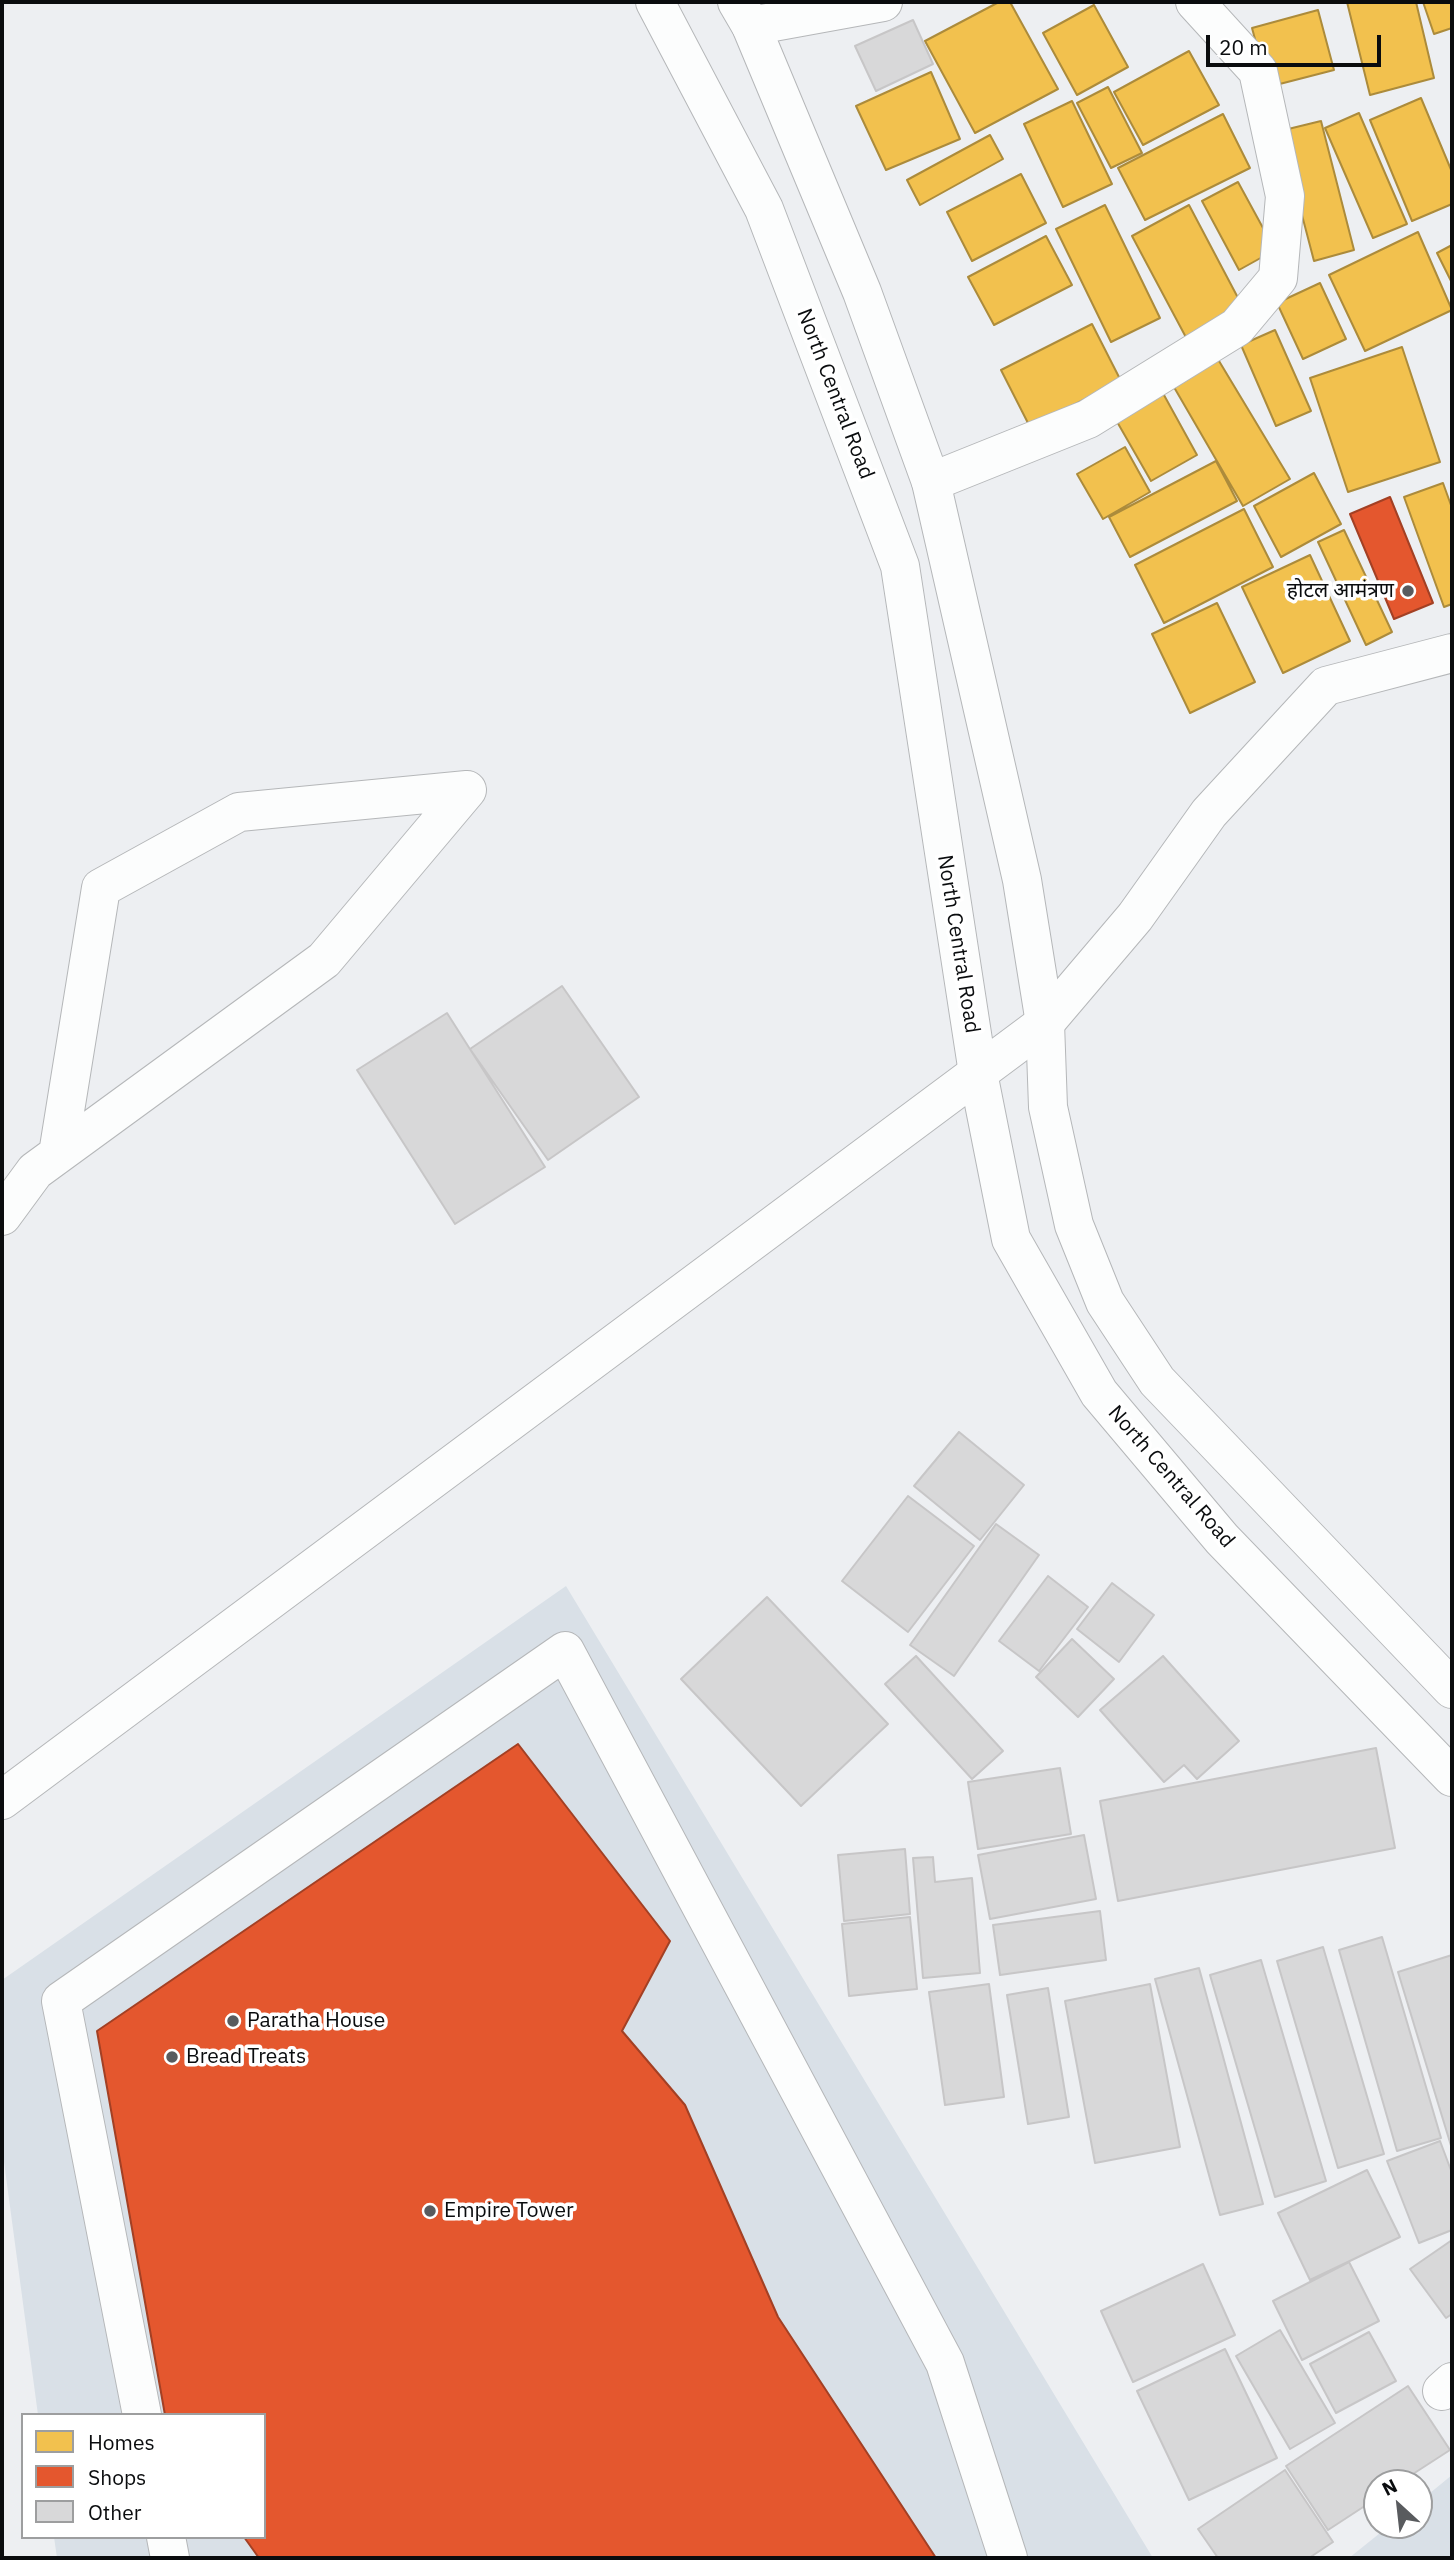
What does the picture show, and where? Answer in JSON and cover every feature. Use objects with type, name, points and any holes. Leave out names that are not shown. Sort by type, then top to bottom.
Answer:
[{"type":"main road","name":"North Central Road","points":[[655,2],[764,209],[900,566],[978,1073],[1011,1239],[1099,1393],[1222,1539],[1452,1777]]},
{"type":"main road","points":[[883,2],[744,14],[862,292],[931,482],[1022,880],[1045,1023],[1048,1107],[1074,1225],[1105,1302],[1157,1381],[1452,1689]]},
{"type":"main road","points":[[931,482],[1088,419],[1237,327],[1278,278],[1285,196],[1258,71],[1195,2]]},
{"type":"main road","points":[[2,1800],[1045,1023],[1135,917],[1209,813],[1326,686],[1452,653]]},
{"type":"main road","points":[[2,1216],[35,1171],[324,960],[467,790],[239,812],[101,888],[58,1154]]},
{"type":"main road","points":[[142,2413],[61,2001],[565,1651],[945,2363],[1008,2558]]},
{"type":"main road","points":[[166,2539],[170,2558]]},
{"type":"shaded area","points":[[566,1586],[1153,2558],[57,2558],[54,2539],[266,2539],[266,2413],[38,2413],[2,2147],[2,1980]]},
{"type":"shaded area","points":[[1452,2475],[1452,2558],[1349,2558],[1373,2539],[1433,2539],[1433,2491]]},
{"type":"building: Homes","points":[[999,2],[1010,2],[1058,89],[975,133],[925,41]]},
{"type":"building: Homes","points":[[1347,2],[1416,2],[1434,78],[1370,95]]},
{"type":"building: Homes","points":[[1423,2],[1452,2],[1452,28],[1434,34]]},
{"type":"building: Homes","points":[[1094,5],[1128,67],[1077,95],[1043,33]]},
{"type":"building: Homes","points":[[1318,10],[1334,70],[1268,87],[1252,28]]},
{"type":"building: Homes","points":[[1189,51],[1219,105],[1143,145],[1114,92]]},
{"type":"building: Homes","points":[[931,72],[960,139],[886,170],[856,106]]},
{"type":"building: Homes","points":[[1108,87],[1142,153],[1111,168],[1077,103]]},
{"type":"building: Homes","points":[[1421,98],[1452,172],[1452,204],[1412,221],[1370,120]]},
{"type":"building: Homes","points":[[1072,101],[1112,184],[1063,207],[1024,124]]},
{"type":"building: Homes","points":[[1359,113],[1407,224],[1373,238],[1325,128]]},
{"type":"building: Homes","points":[[1223,114],[1250,168],[1145,220],[1118,168]]},
{"type":"building: Homes","points":[[1321,121],[1354,250],[1314,261],[1280,131]]},
{"type":"building: Homes","points":[[990,135],[1003,159],[920,205],[907,180]]},
{"type":"building: Homes","points":[[1021,174],[1046,223],[972,261],[947,212]]},
{"type":"building: Homes","points":[[1238,182],[1275,250],[1239,270],[1202,201]]},
{"type":"building: Homes","points":[[1105,205],[1160,318],[1111,342],[1056,229]]},
{"type":"building: Homes","points":[[1189,205],[1246,313],[1189,343],[1132,236]]},
{"type":"building: Homes","points":[[1418,232],[1452,310],[1365,351],[1329,275]]},
{"type":"building: Homes","points":[[1046,236],[1072,285],[994,325],[968,277]]},
{"type":"building: Homes","points":[[1452,245],[1452,283],[1437,253]]},
{"type":"building: Homes","points":[[1320,283],[1346,339],[1303,359],[1277,303]]},
{"type":"building: Homes","points":[[1092,324],[1121,381],[1030,427],[1001,370]]},
{"type":"building: Homes","points":[[1275,330],[1311,411],[1276,426],[1241,345]]},
{"type":"building: Homes","points":[[1402,347],[1440,462],[1348,492],[1310,378]]},
{"type":"building: Homes","points":[[1216,356],[1290,479],[1243,506],[1171,382]]},
{"type":"building: Homes","points":[[1159,386],[1197,455],[1151,481],[1112,413]]},
{"type":"building: Homes","points":[[1125,447],[1150,492],[1103,519],[1077,474]]},
{"type":"building: Homes","points":[[1216,461],[1237,501],[1130,557],[1109,517]]},
{"type":"building: Homes","points":[[1314,473],[1341,524],[1281,557],[1254,506]]},
{"type":"building: Homes","points":[[1443,483],[1452,508],[1452,604],[1444,607],[1404,497]]},
{"type":"building: Homes","points":[[1244,509],[1273,567],[1164,623],[1135,565]]},
{"type":"building: Homes","points":[[1344,530],[1392,632],[1366,645],[1318,542]]},
{"type":"building: Homes","points":[[1310,555],[1350,641],[1283,673],[1242,587]]},
{"type":"building: Homes","points":[[1217,603],[1255,682],[1190,713],[1152,634]]},
{"type":"building: Shops","points":[[1390,497],[1433,603],[1394,619],[1350,514]]},
{"type":"building: Shops","name":"Empire Tower","points":[[518,1744],[670,1941],[622,2031],[685,2105],[778,2317],[936,2558],[259,2558],[245,2539],[266,2539],[266,2413],[165,2413],[97,2031]]},
{"type":"building: Other","points":[[913,20],[933,64],[876,91],[855,46]]},
{"type":"building: Other","points":[[562,986],[639,1097],[548,1160],[470,1049]]},
{"type":"building: Other","points":[[447,1013],[545,1167],[455,1224],[357,1070]]},
{"type":"building: Other","points":[[959,1432],[1024,1485],[980,1540],[914,1486]]},
{"type":"building: Other","points":[[908,1496],[974,1546],[908,1632],[842,1581]]},
{"type":"building: Other","points":[[996,1524],[1039,1555],[954,1676],[910,1645]]},
{"type":"building: Other","points":[[1048,1576],[1088,1607],[1039,1671],[999,1641]]},
{"type":"building: Other","points":[[1112,1583],[1154,1615],[1119,1662],[1077,1629]]},
{"type":"building: Other","points":[[767,1597],[888,1724],[801,1806],[681,1679]]},
{"type":"building: Other","points":[[1072,1639],[1114,1679],[1078,1717],[1036,1677]]},
{"type":"building: Other","points":[[916,1656],[1003,1751],[972,1779],[885,1684]]},
{"type":"building: Other","points":[[1163,1656],[1239,1741],[1197,1779],[1184,1765],[1164,1782],[1100,1710]]},
{"type":"building: Other","points":[[1376,1748],[1395,1848],[1118,1901],[1100,1801]]},
{"type":"building: Other","points":[[1060,1768],[1071,1834],[978,1849],[968,1782]]},
{"type":"building: Other","points":[[1084,1835],[1096,1899],[990,1919],[978,1855]]},
{"type":"building: Other","points":[[905,1849],[910,1914],[844,1921],[838,1855]]},
{"type":"building: Other","points":[[933,1857],[935,1882],[972,1878],[980,1973],[923,1978],[913,1858]]},
{"type":"building: Other","points":[[1100,1911],[1106,1960],[1000,1975],[993,1925]]},
{"type":"building: Other","points":[[910,1917],[917,1989],[849,1996],[842,1924]]},
{"type":"building: Other","points":[[1382,1937],[1441,2138],[1397,2151],[1339,1950]]},
{"type":"building: Other","points":[[1323,1947],[1384,2154],[1338,2168],[1277,1961]]},
{"type":"building: Other","points":[[1452,1955],[1452,2149],[1398,1972]]},
{"type":"building: Other","points":[[1261,1960],[1326,2181],[1275,2197],[1210,1975]]},
{"type":"building: Other","points":[[1199,1968],[1263,2204],[1220,2215],[1155,1979]]},
{"type":"building: Other","points":[[989,1984],[1004,2097],[945,2105],[929,1992]]},
{"type":"building: Other","points":[[1150,1984],[1180,2147],[1095,2163],[1065,2001]]},
{"type":"building: Other","points":[[1048,1988],[1069,2117],[1028,2124],[1007,1995]]},
{"type":"building: Other","points":[[1440,2141],[1452,2173],[1452,2230],[1419,2243],[1387,2161]]},
{"type":"building: Other","points":[[1367,2170],[1400,2237],[1310,2280],[1278,2213]]},
{"type":"building: Other","points":[[1452,2240],[1452,2314],[1446,2318],[1410,2269]]},
{"type":"building: Other","points":[[1349,2262],[1379,2321],[1302,2360],[1273,2301]]},
{"type":"building: Other","points":[[1203,2264],[1235,2335],[1133,2382],[1101,2311]]},
{"type":"building: Other","points":[[1280,2330],[1335,2423],[1290,2449],[1236,2356]]},
{"type":"building: Other","points":[[1369,2332],[1396,2381],[1336,2413],[1310,2364]]},
{"type":"building: Other","points":[[1225,2349],[1277,2458],[1189,2500],[1137,2391]]},
{"type":"building: Other","points":[[1408,2386],[1450,2450],[1421,2469],[1363,2469],[1363,2507],[1328,2530],[1286,2466]]},
{"type":"building: Other","points":[[1285,2470],[1333,2542],[1309,2558],[1218,2558],[1198,2529]]},
{"type":"place","name":"होटल आमंत्रण","points":[[1408,591]]},
{"type":"place","name":"Paratha House","points":[[233,2021]]},
{"type":"place","name":"Bread Treats","points":[[172,2057]]},
{"type":"place","name":"Empire Tower","points":[[430,2211]]}]
